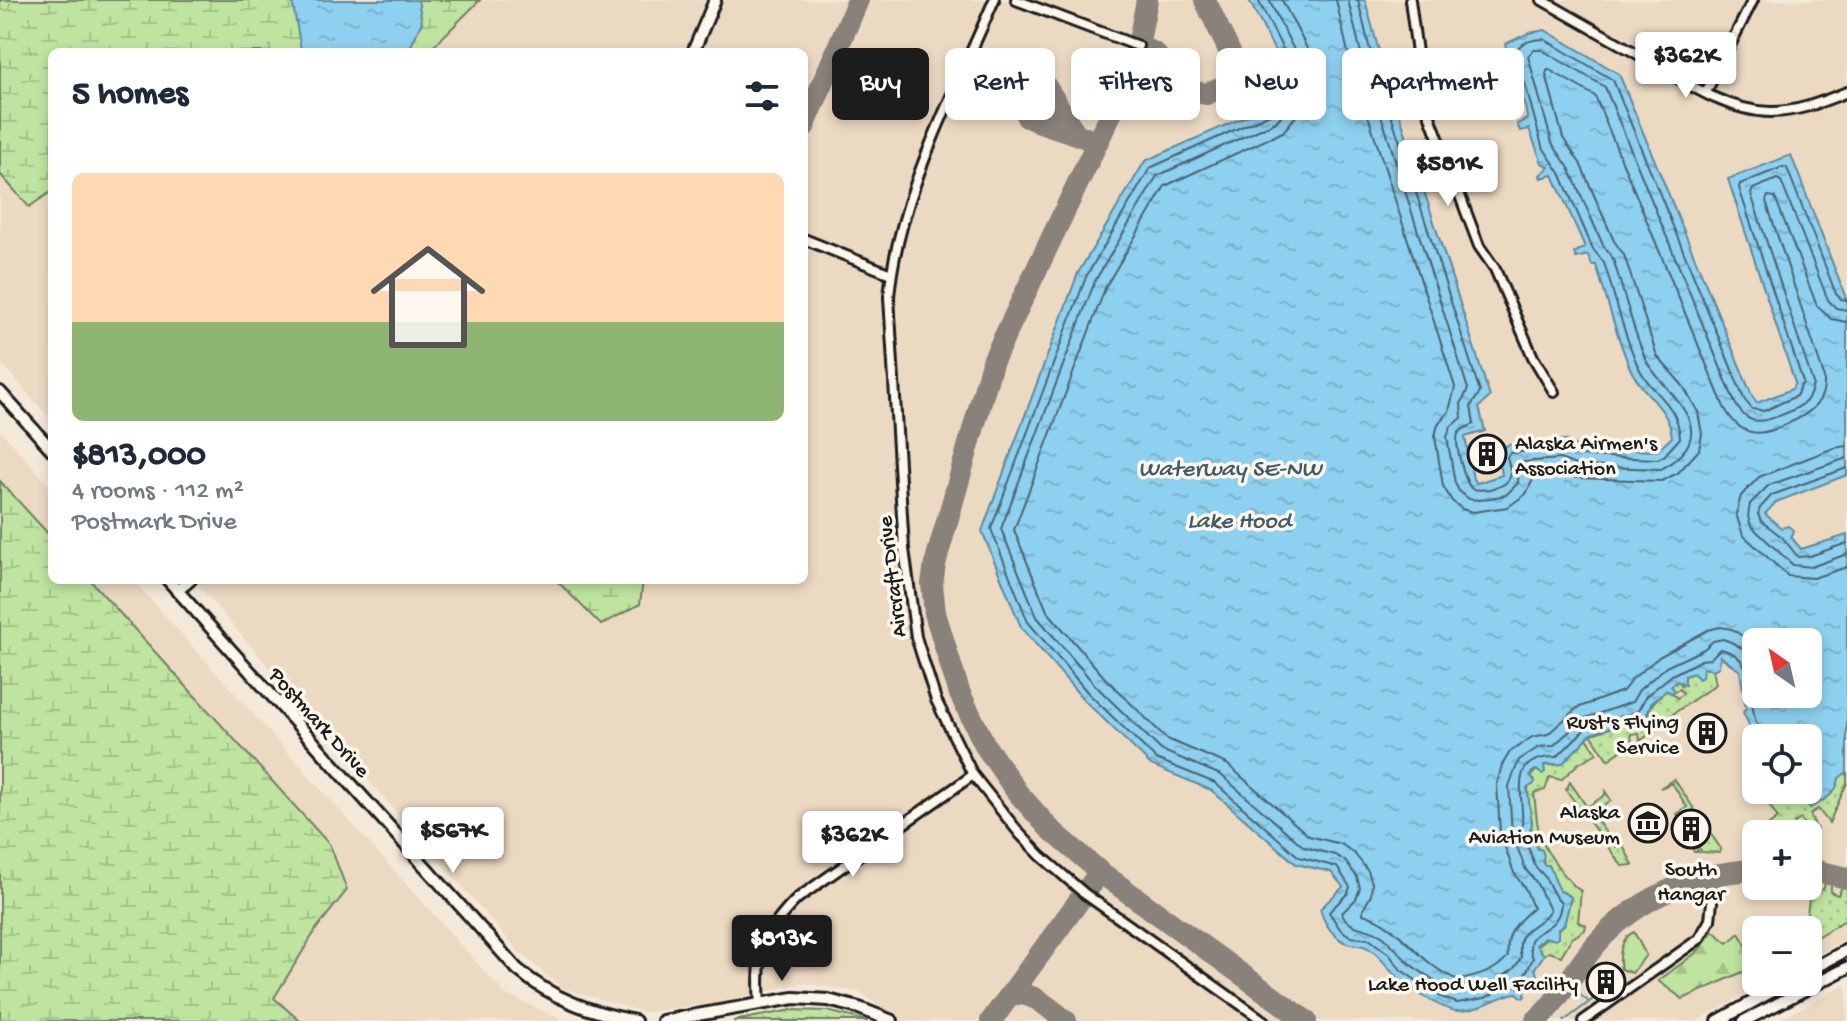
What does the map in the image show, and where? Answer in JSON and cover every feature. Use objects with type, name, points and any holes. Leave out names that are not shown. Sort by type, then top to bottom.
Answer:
[{"type":"street","points":[[695,48],[715,0]]},
{"type":"street","name":"Aircraft Drive","points":[[994,0],[914,187],[891,274],[889,297],[904,549],[916,637],[936,700],[973,775],[1020,834],[1074,884],[1264,1021]]},
{"type":"street","points":[[1016,0],[1138,46]]},
{"type":"street","points":[[1410,0],[1423,98],[1479,246],[1495,269],[1533,357],[1554,392]]},
{"type":"street","points":[[1542,0],[1735,106],[1770,112],[1806,107],[1847,92]]},
{"type":"street","points":[[1706,92],[1753,0]]},
{"type":"street","points":[[808,241],[891,274]]},
{"type":"street","points":[[0,392],[48,446]]},
{"type":"street","name":"Postmark Drive","points":[[171,584],[507,960],[549,993],[596,1018],[635,1021]]},
{"type":"street","points":[[177,591],[185,584]]},
{"type":"street","points":[[760,1004],[759,957],[764,941],[782,913],[798,898],[973,775]]},
{"type":"street","points":[[1583,1021],[1699,939],[1710,920],[1713,893]]},
{"type":"street","points":[[1822,963],[1847,950]]},
{"type":"street","points":[[1744,1021],[1847,968]]},
{"type":"street","points":[[1718,1021],[1764,996]]},
{"type":"street","points":[[663,1021],[794,998],[828,1000],[892,1021]]},
{"type":"shaded area","points":[[0,0],[1847,0],[1847,939],[1822,952],[1822,916],[1742,916],[1743,996],[1697,1021],[902,1021],[859,992],[804,983],[717,1003],[643,1012],[562,988],[520,953],[197,584],[808,584],[808,48],[48,48],[48,416],[0,362]]},
{"type":"shaded area","points":[[0,430],[48,484],[48,584],[137,584],[505,994],[566,1021],[0,1021]]},
{"type":"shaded area","points":[[1847,984],[1847,1021],[1776,1021]]},
{"type":"green space","points":[[0,0],[480,0],[432,48],[48,48],[48,194],[29,207],[0,174]]},
{"type":"green space","points":[[0,481],[48,534],[48,584],[94,584],[330,845],[347,890],[317,928],[274,998],[300,1021],[0,1021]]},
{"type":"green space","points":[[560,584],[642,584],[640,604],[601,625]]},
{"type":"green space","points":[[1706,667],[1713,670],[1716,684],[1640,741],[1639,733],[1631,734],[1632,743],[1608,760],[1591,734],[1639,719],[1647,727],[1649,710],[1658,697],[1668,689],[1677,698],[1683,694],[1680,689],[1675,691],[1671,686],[1678,680],[1682,686],[1685,676]]},
{"type":"green space","points":[[1587,738],[1597,753],[1578,764],[1561,780],[1550,777],[1545,790],[1534,793],[1541,839],[1559,868],[1581,891],[1578,922],[1586,925],[1585,930],[1571,939],[1561,956],[1549,952],[1544,955],[1536,946],[1564,925],[1571,897],[1559,890],[1549,866],[1544,865],[1542,850],[1538,849],[1530,830],[1529,783],[1536,771],[1545,765],[1561,764]]},
{"type":"green space","points":[[1847,772],[1847,783],[1829,823],[1818,809],[1810,814],[1813,820],[1776,820],[1778,818],[1768,804],[1822,804],[1822,786]]},
{"type":"green space","points":[[1674,779],[1721,849],[1720,853],[1702,852],[1697,845],[1695,847],[1699,852],[1694,852],[1691,846],[1706,836],[1691,812],[1680,819],[1677,814],[1687,807],[1672,783],[1660,788]]},
{"type":"green space","points":[[1570,782],[1587,807],[1605,795],[1605,791],[1611,800],[1593,815],[1616,847],[1623,846],[1633,865],[1622,866],[1566,790]]},
{"type":"green space","points":[[1826,880],[1832,882],[1830,892],[1838,895],[1843,885],[1847,886],[1847,919],[1822,934],[1822,916],[1807,916],[1809,900],[1822,900]]},
{"type":"green space","points":[[1713,931],[1728,943],[1739,933],[1742,938],[1742,972],[1683,999],[1658,981],[1697,952]]},
{"type":"green space","points":[[1634,932],[1646,955],[1632,973],[1621,969],[1620,958],[1623,942]]},
{"type":"green space","points":[[792,1010],[827,1011],[868,1021],[733,1021]]},
{"type":"water","points":[[292,0],[418,0],[422,22],[410,48],[301,48]]},
{"type":"water","name":"Lake Hood","points":[[1249,0],[1365,0],[1378,48],[1342,48],[1342,120],[1401,120],[1490,397],[1479,407],[1485,431],[1465,437],[1473,479],[1477,483],[1502,475],[1498,452],[1507,445],[1565,440],[1579,448],[1657,451],[1672,437],[1666,417],[1630,368],[1596,265],[1592,265],[1588,255],[1576,258],[1574,253],[1585,247],[1553,175],[1541,178],[1540,175],[1549,167],[1542,163],[1529,129],[1520,131],[1517,124],[1527,119],[1524,48],[1506,48],[1505,44],[1529,33],[1545,30],[1619,74],[1757,403],[1792,389],[1795,383],[1728,179],[1791,155],[1847,301],[1847,475],[1776,502],[1765,514],[1781,528],[1788,526],[1793,530],[1791,537],[1801,549],[1847,535],[1847,772],[1839,778],[1832,793],[1822,800],[1822,724],[1749,724],[1743,712],[1746,708],[1822,708],[1822,628],[1742,628],[1742,683],[1740,671],[1720,656],[1719,667],[1713,670],[1703,668],[1699,679],[1693,673],[1685,676],[1685,685],[1677,681],[1671,686],[1675,691],[1671,693],[1667,690],[1652,702],[1647,714],[1653,724],[1648,728],[1638,719],[1591,734],[1562,764],[1544,765],[1545,772],[1542,774],[1536,770],[1532,772],[1530,776],[1535,781],[1527,788],[1532,824],[1530,830],[1538,849],[1542,850],[1542,861],[1544,865],[1549,865],[1559,890],[1571,897],[1564,925],[1558,929],[1558,938],[1545,937],[1536,945],[1544,955],[1535,968],[1537,975],[1526,982],[1523,998],[1517,993],[1475,1008],[1451,1010],[1407,985],[1368,948],[1340,940],[1324,920],[1320,909],[1343,887],[1331,872],[1296,864],[1211,790],[1151,765],[1083,699],[1021,627],[982,531],[1078,273],[1145,161],[1238,120],[1326,120],[1326,48],[1273,48]]},
{"type":"waterway","points":[[1564,1021],[1604,991]]},
{"type":"waterway","points":[[1580,995],[1589,1002]]},
{"type":"taxiway","points":[[808,118],[858,0]]},
{"type":"taxiway","points":[[1147,0],[1128,78],[992,363],[935,564],[932,584],[935,613],[960,694],[986,747],[1017,792],[1049,828],[1100,872],[1306,1021]]},
{"type":"taxiway","points":[[1138,46],[1154,53],[1190,91],[1206,94],[1225,86],[1236,78],[1235,63],[1205,0]]},
{"type":"taxiway","points":[[1055,101],[1074,131]]},
{"type":"taxiway","points":[[1036,120],[1097,143]]},
{"type":"taxiway","points":[[1536,1021],[1605,935],[1642,905],[1686,884],[1742,871]]},
{"type":"taxiway","points":[[991,1021],[1100,872]]},
{"type":"taxiway","points":[[1822,872],[1847,878]]},
{"type":"taxiway","points":[[1010,995],[1033,997],[1066,1021]]},
{"type":"place","name":"Alaska Airmen's Association","points":[[1487,454]]},
{"type":"place","name":"Rust's Flying Service","points":[[1707,733]]},
{"type":"place","name":"Alaska Aviation Museum","points":[[1648,823]]},
{"type":"place","name":"South Hangar","points":[[1691,829]]},
{"type":"place","name":"Lake Hood Well Facility","points":[[1606,982]]},
{"type":"water label","name":"Waterway SE-NW","points":[[1230,467]]}]
